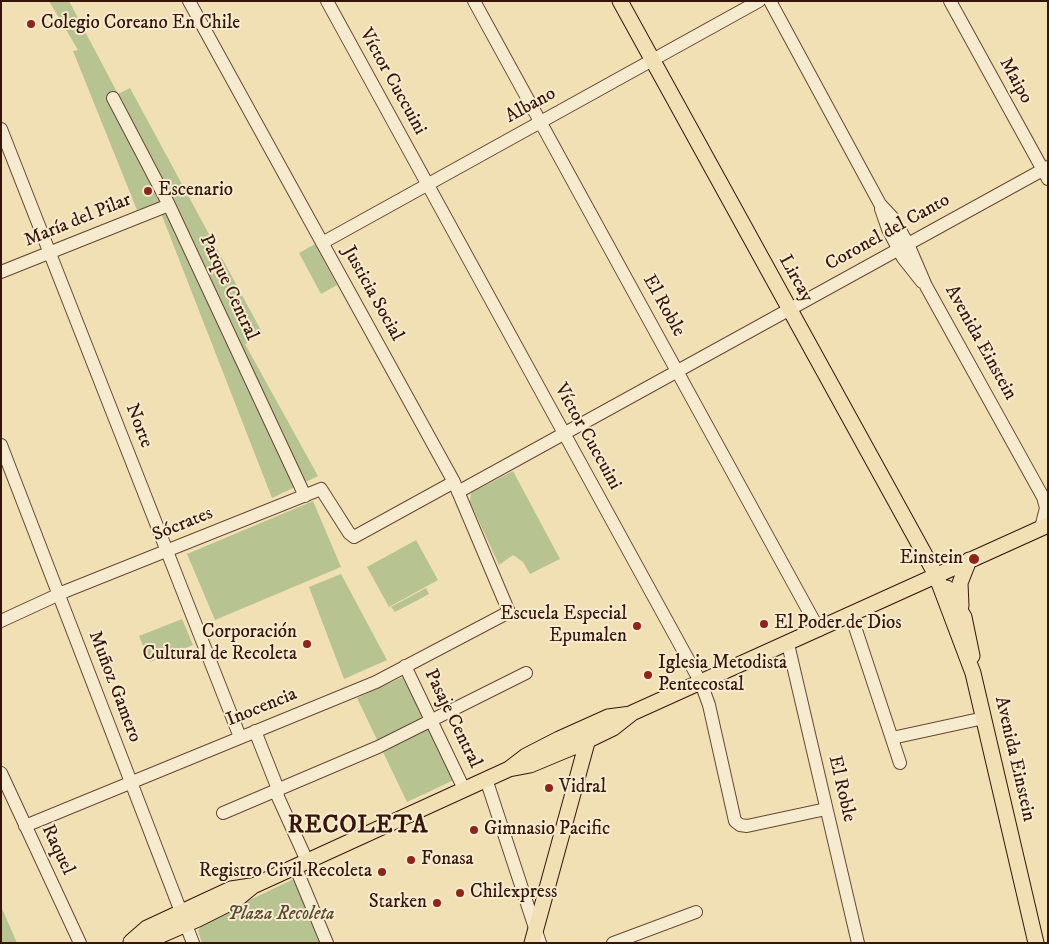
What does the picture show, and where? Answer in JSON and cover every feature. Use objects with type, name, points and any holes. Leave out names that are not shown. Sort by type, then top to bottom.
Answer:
[{"type":"main road","name":"Lircay","points":[[620,1],[936,575]]},
{"type":"main road","points":[[131,943],[147,928],[183,919],[231,889],[253,886],[509,769],[530,765],[587,741],[613,728],[632,714],[1044,527]]},
{"type":"main road","points":[[964,617],[960,588],[969,560]]},
{"type":"main road","name":"Avenida Einstein","points":[[936,575],[952,593],[964,617],[970,639],[973,673]]},
{"type":"main road","name":"Avenida Einstein","points":[[936,575],[973,673],[1036,943]]},
{"type":"main road","points":[[509,769],[526,756],[592,724],[608,717],[632,714]]},
{"type":"main road","points":[[536,938],[592,724]]},
{"type":"street","name":"Justicia Social","points":[[189,1],[456,487],[509,612]]},
{"type":"street","name":"Víctor Cuccuini","points":[[327,1],[701,683],[709,704],[737,823],[747,826],[826,809]]},
{"type":"street","name":"El Roble","points":[[474,1],[819,630]]},
{"type":"street","name":"Albano","points":[[322,243],[759,1]]},
{"type":"street","name":"Avenida Einstein","points":[[770,1],[880,204],[888,229],[903,247],[910,268],[926,286],[1045,500],[1044,527]]},
{"type":"street","name":"Maipo","points":[[950,1],[1046,172]]},
{"type":"street","name":"Parque Central","points":[[113,98],[169,205],[305,496]]},
{"type":"street","name":"Norte","points":[[1,129],[240,737]]},
{"type":"street","name":"Coronel del Canto","points":[[321,489],[349,533],[354,537],[564,434],[788,309],[1046,172]]},
{"type":"street","name":"María del Pilar","points":[[1,272],[169,205]]},
{"type":"street","name":"Muñoz Gamero","points":[[1,445],[193,943]]},
{"type":"street","name":"Sócrates","points":[[1,621],[58,594],[321,489]]},
{"type":"street","name":"Inocencia","points":[[25,826],[255,730],[367,686],[509,612]]},
{"type":"street","points":[[852,615],[900,763]]},
{"type":"street","name":"El Roble","points":[[788,644],[858,943]]},
{"type":"street","name":"Pasaje Central","points":[[405,666],[464,789]]},
{"type":"street","points":[[223,813],[378,747],[526,673]]},
{"type":"street","points":[[892,738],[984,718]]},
{"type":"street","points":[[255,730],[276,784],[327,943]]},
{"type":"street","name":"Raquel","points":[[1,773],[80,943]]},
{"type":"street","points":[[486,779],[536,938]]},
{"type":"street","points":[[613,943],[696,912]]},
{"type":"green space","points":[[49,1],[69,1],[118,94],[130,88],[263,334],[245,344],[318,476],[272,498],[157,203],[137,210],[73,51],[78,50]]},
{"type":"green space","points":[[315,244],[337,285],[321,294],[299,253]]},
{"type":"green space","points":[[513,471],[560,559],[530,574],[523,562],[513,555],[499,565],[470,502],[471,493]]},
{"type":"green space","points":[[313,501],[341,567],[215,620],[187,554]]},
{"type":"green space","points":[[416,540],[438,580],[389,607],[367,567]]},
{"type":"green space","points":[[341,574],[387,660],[344,679],[309,587]]},
{"type":"green space","points":[[426,588],[429,594],[395,612],[391,607]]},
{"type":"green space","points":[[182,619],[193,645],[150,662],[139,636]]},
{"type":"green space","points":[[403,677],[406,678],[454,780],[407,802],[357,698]]},
{"type":"green space","name":"Plaza Recoleta","points":[[296,878],[322,943],[202,943],[198,931],[203,922]]},
{"type":"green space","points":[[1,906],[17,943],[1,943]]},
{"type":"place","name":"Colegio Coreano En Chile","points":[[31,24]]},
{"type":"place","name":"Escenario","points":[[148,191]]},
{"type":"place","name":"Einstein","points":[[974,559]]},
{"type":"place","name":"El Poder de Dios","points":[[764,624]]},
{"type":"place","name":"Escuela Especial Epumalen","points":[[637,626]]},
{"type":"place","name":"Corporación Cultural de Recoleta","points":[[307,644]]},
{"type":"place","name":"Iglesia Metodista Pentecostal","points":[[648,675]]},
{"type":"place","name":"Vidral","points":[[549,788]]},
{"type":"place","name":"Gimnasio Pacific","points":[[474,830]]},
{"type":"place","name":"Fonasa","points":[[411,860]]},
{"type":"place","name":"Registro Civil Recoleta","points":[[382,872]]},
{"type":"place","name":"Chilexpress","points":[[460,893]]},
{"type":"place","name":"Starken","points":[[437,903]]},
{"type":"district","name":"RECOLETA","points":[[358,827]]}]
